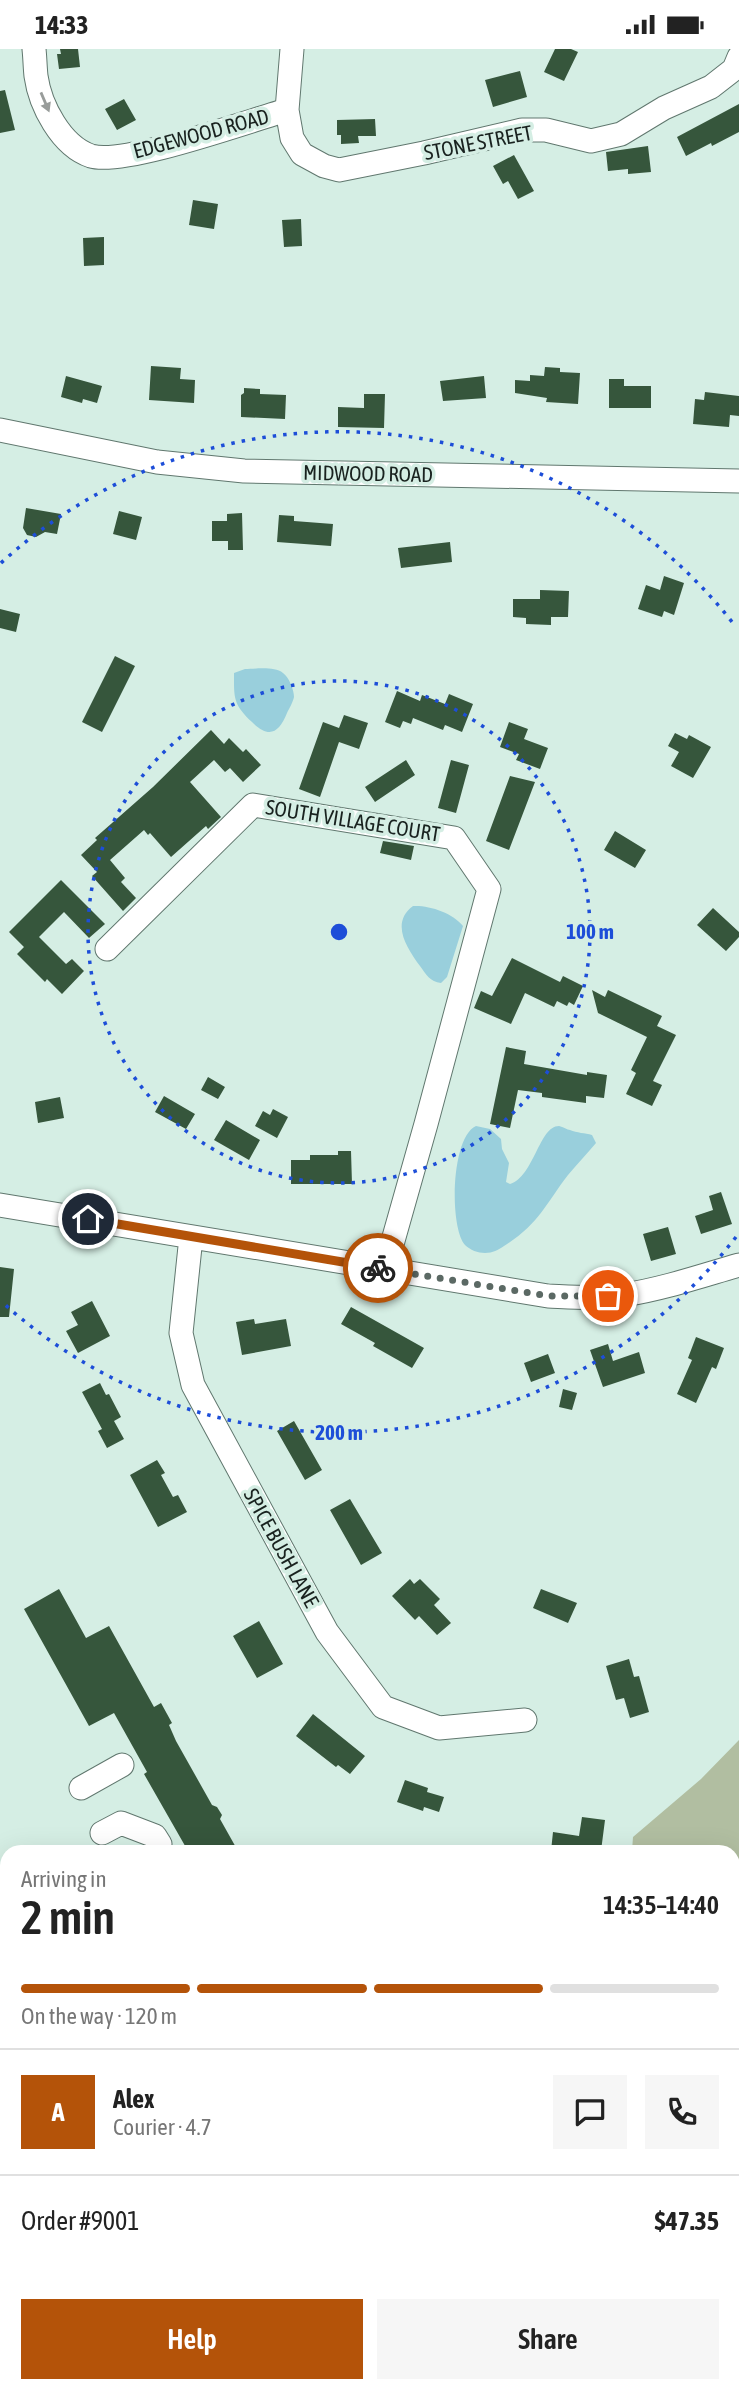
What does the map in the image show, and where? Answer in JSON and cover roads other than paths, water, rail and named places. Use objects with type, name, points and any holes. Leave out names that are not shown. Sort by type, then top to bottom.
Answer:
[{"type":"street","name":"EDGEWOOD ROAD","points":[[34,49],[36,77],[44,104],[74,149],[93,157],[148,151],[287,110]]},
{"type":"street","name":"STONE STREET","points":[[292,49],[287,110],[292,138],[302,154],[324,166],[340,170],[522,130],[546,130],[592,141],[621,134],[664,108],[711,87],[734,69],[739,57]]},
{"type":"street","name":"MIDWOOD ROAD","points":[[0,431],[157,462],[244,471],[579,480],[739,481]]},
{"type":"street","name":"SOUTH VILLAGE COURT","points":[[107,949],[253,805],[454,838],[489,889],[384,1269]]},
{"type":"street","points":[[0,1205],[548,1296],[593,1298],[647,1290],[739,1265]]},
{"type":"street","name":"SPICE BUSH LANE","points":[[191,1237],[181,1333],[193,1384],[327,1632],[383,1707],[439,1728],[525,1720]]},
{"type":"street","points":[[80,1788],[122,1765]]},
{"type":"street","points":[[102,1833],[121,1823],[155,1836],[161,1845]]},
{"type":"water","points":[[245,669],[275,669],[285,675],[291,684],[293,701],[281,725],[273,731],[264,731],[258,727],[238,705],[234,673]]},
{"type":"water","points":[[413,906],[440,911],[463,926],[447,977],[441,983],[426,975],[403,936],[403,920]]},
{"type":"water","points":[[476,1126],[490,1129],[501,1139],[502,1149],[509,1163],[506,1182],[510,1184],[525,1172],[552,1128],[559,1126],[592,1135],[596,1143],[568,1175],[534,1222],[516,1238],[488,1253],[474,1251],[465,1245],[456,1220],[457,1163],[468,1133]]}]
